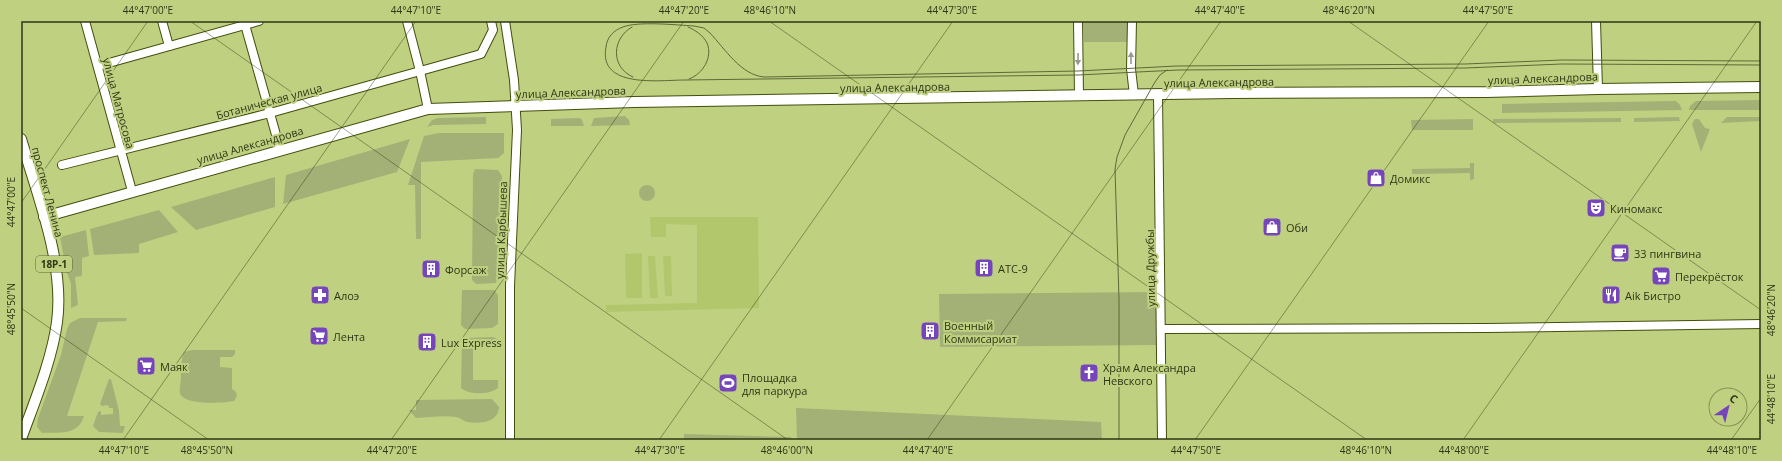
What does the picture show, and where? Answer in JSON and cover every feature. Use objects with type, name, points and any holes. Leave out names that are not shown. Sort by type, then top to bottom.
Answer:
[{"type":"main road","name":"улица Александрова","points":[[44,216],[428,109],[634,102],[1486,92],[1761,87]]},
{"type":"main road","name":"проспект Ленина","points":[[21,139],[44,216],[57,276],[58,296],[55,336],[21,438]]},
{"type":"street","name":"улица Матросова","points":[[85,21],[132,191]]},
{"type":"street","points":[[162,21],[169,46]]},
{"type":"street","points":[[98,66],[245,23],[259,21]]},
{"type":"street","points":[[407,21],[428,109]]},
{"type":"street","name":"Ботаническая улица","points":[[62,165],[270,113],[482,54],[494,30],[491,21]]},
{"type":"street","name":"улица Карбышева","points":[[505,21],[514,80],[517,130],[510,296],[510,440]]},
{"type":"street","points":[[1078,21],[1079,96]]},
{"type":"street","points":[[1132,21],[1131,69],[1134,96]]},
{"type":"street","points":[[1596,21],[1598,89]]},
{"type":"street","points":[[245,23],[280,150]]},
{"type":"street","name":"улица Дружбы","points":[[1158,95],[1162,328],[1162,440]]},
{"type":"street","points":[[1162,328],[1486,328],[1761,324]]},
{"type":"shaded area","points":[[1083,21],[1129,21],[1129,42],[1084,42]]},
{"type":"shaded area","points":[[1761,100],[1761,110],[1689,110],[1690,106],[1696,101]]},
{"type":"shaded area","points":[[1676,101],[1682,110],[1502,113],[1502,104]]},
{"type":"shaded area","points":[[625,116],[629,120],[630,125],[591,126],[594,118]]},
{"type":"shaded area","points":[[486,117],[486,124],[433,125],[427,127],[432,120],[438,118]]},
{"type":"shaded area","points":[[1679,117],[1680,121],[1634,122],[1634,118]]},
{"type":"shaded area","points":[[1727,117],[1761,117],[1761,121],[1721,123]]},
{"type":"shaded area","points":[[580,118],[584,126],[551,126],[551,119]]},
{"type":"shaded area","points":[[1621,118],[1621,122],[1493,123],[1493,119]]},
{"type":"shaded area","points":[[1473,119],[1473,130],[1412,130],[1411,120]]},
{"type":"shaded area","points":[[1695,119],[1699,119],[1705,128],[1710,129],[1701,152],[1692,124]]},
{"type":"shaded area","points":[[439,133],[504,133],[504,153],[498,158],[421,162],[421,239],[416,239],[415,185],[408,185],[424,136]]},
{"type":"shaded area","points":[[410,139],[397,172],[283,204],[286,175]]},
{"type":"shaded area","points":[[1470,163],[1474,163],[1474,179],[1470,180],[1470,173],[1412,174],[1412,169],[1470,168]]},
{"type":"shaded area","points":[[475,169],[498,170],[502,176],[496,283],[476,284],[472,280],[473,174]]},
{"type":"shaded area","points":[[275,177],[275,207],[196,230],[171,207]]},
{"type":"shaded area","points":[[644,185],[650,185],[655,190],[653,199],[650,201],[644,201],[639,196],[639,190]]},
{"type":"shaded area","points":[[159,210],[178,232],[139,244],[139,253],[94,255],[90,229]]},
{"type":"shaded area","points":[[650,217],[758,217],[759,308],[606,312],[606,305],[697,303],[697,225],[666,224],[666,237],[651,237]]},
{"type":"shaded area","points":[[86,230],[89,256],[82,258],[82,276],[75,277],[78,305],[71,308],[71,284],[66,269],[60,237]]},
{"type":"shaded area","points":[[642,253],[642,298],[626,298],[625,254]]},
{"type":"shaded area","points":[[648,256],[655,256],[658,298],[650,298]]},
{"type":"shaded area","points":[[663,256],[671,256],[672,296],[665,296]]},
{"type":"shaded area","points":[[462,290],[494,290],[498,295],[498,324],[492,328],[465,329],[461,325]]},
{"type":"shaded area","points":[[1156,292],[1157,345],[940,347],[939,294]]},
{"type":"shaded area","points":[[80,318],[127,318],[126,321],[98,322],[67,416],[84,416],[81,422],[73,430],[67,432],[42,433],[37,427],[38,418],[61,355],[67,329],[70,323]]},
{"type":"shaded area","points":[[493,337],[497,339],[498,346],[473,347],[473,380],[498,380],[498,388],[490,392],[474,393],[461,388],[462,341],[467,338]]},
{"type":"shaded area","points":[[192,350],[235,350],[235,354],[232,357],[220,357],[220,367],[232,368],[232,389],[236,392],[237,396],[234,401],[204,403],[189,400],[183,397],[180,393],[182,358],[184,352]]},
{"type":"shaded area","name":"Площадка для паркура","points":[[733,376],[733,388],[724,388],[723,378]]},
{"type":"shaded area","points":[[109,379],[111,379],[119,411],[120,426],[125,426],[123,433],[99,432],[93,426],[98,412],[101,411],[101,415],[113,414],[113,408],[109,408],[108,405],[102,406],[100,404]]},
{"type":"shaded area","points":[[492,399],[499,407],[498,412],[492,419],[477,423],[467,422],[451,416],[416,418],[409,410],[416,410],[416,400]]},
{"type":"shaded area","points":[[796,408],[1101,422],[1102,440],[797,440]]},
{"type":"shaded area","points":[[684,434],[791,437],[792,440],[684,440]]},
{"type":"tram line","points":[[1761,61],[1562,60],[1465,64],[1177,66],[1078,71],[764,77],[748,72],[734,60],[710,33],[704,28],[694,26],[658,24],[630,25],[620,28],[614,32],[609,37],[606,47],[606,60],[611,70],[621,76],[647,81],[1078,75],[1178,70],[1465,68],[1562,64],[1761,65]]},
{"type":"tram line","points":[[632,27],[620,38],[616,52],[620,67],[633,77]]},
{"type":"tram line","points":[[688,27],[701,35],[709,48],[706,64],[699,73],[689,79]]},
{"type":"tram line","points":[[1119,440],[1119,299],[1115,169],[1117,157],[1125,135],[1155,82],[1160,75],[1167,70]]},
{"type":"place","name":"Домикс","points":[[1376,178]]},
{"type":"place","name":"Киномакс","points":[[1596,208]]},
{"type":"place","name":"Оби","points":[[1272,227]]},
{"type":"place","name":"33 пингвина","points":[[1620,253]]},
{"type":"place","name":"АТС-9","points":[[984,268]]},
{"type":"place","name":"Форсаж","points":[[431,269]]},
{"type":"place","name":"Перекрёсток","points":[[1661,276]]},
{"type":"place","name":"Алоэ","points":[[320,295]]},
{"type":"place","name":"Aik Бистро","points":[[1611,295]]},
{"type":"place","name":"Военный Коммисариат","points":[[930,331]]},
{"type":"place","name":"Лента","points":[[319,336]]},
{"type":"place","name":"Lux Express","points":[[427,342]]},
{"type":"place","name":"Маяк","points":[[146,366]]},
{"type":"place","name":"Храм Александра Невского","points":[[1089,373]]},
{"type":"place","name":"Площадка для паркура","points":[[728,383]]}]
